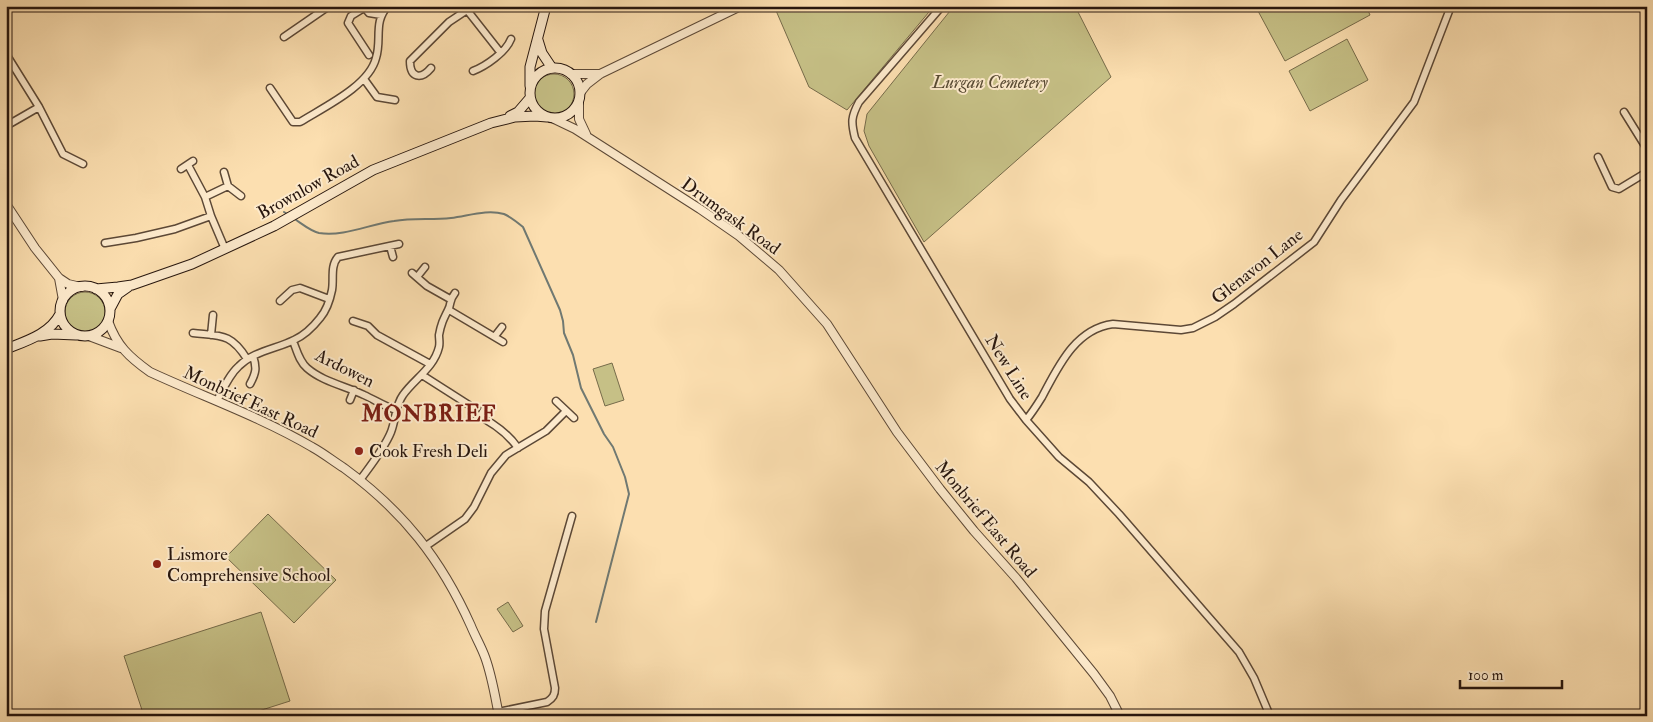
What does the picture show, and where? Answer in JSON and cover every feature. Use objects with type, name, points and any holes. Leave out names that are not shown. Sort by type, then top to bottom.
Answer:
[{"type":"main road","points":[[530,86],[540,72],[559,68],[571,74],[579,85],[580,96],[576,107],[571,113],[564,117],[549,118],[536,110],[530,98],[530,86],[530,67],[546,6]]},
{"type":"main road","points":[[538,40],[542,53],[552,68]]},
{"type":"main road","name":"Brownlow Road","points":[[96,289],[132,285],[192,264],[290,217],[372,170],[518,112],[530,98]]},
{"type":"main road","name":"Brownlow Road","points":[[501,120],[528,116],[549,118]]},
{"type":"main road","name":"Brownlow Road","points":[[110,309],[118,294],[132,285]]},
{"type":"main road","points":[[10,348],[37,336],[53,326],[60,314],[63,300],[70,291],[81,287],[96,289],[106,297],[110,309],[108,321],[103,329],[89,336],[52,334],[37,336]]},
{"type":"main road","points":[[60,314],[64,325],[78,335]]},
{"type":"street","points":[[284,37],[329,6]]},
{"type":"street","points":[[270,88],[293,122],[300,122],[358,85],[372,68],[376,59],[379,46],[378,30],[380,15],[388,6]]},
{"type":"street","points":[[592,139],[586,134],[579,120],[580,96],[586,84],[600,74],[742,6]]},
{"type":"street","name":"New Line","points":[[942,6],[859,102],[853,113],[852,125],[855,138],[1010,399],[1059,457],[1089,482],[1119,514],[1240,652],[1254,678],[1270,716]]},
{"type":"street","name":"Glenavon Lane","points":[[1026,420],[1041,399],[1066,353],[1093,330],[1104,325],[1113,324],[1180,330],[1193,328],[1215,317],[1234,304],[1314,242],[1341,200],[1414,102],[1451,6]]},
{"type":"street","points":[[369,54],[348,23],[351,16],[363,7],[369,13],[380,15]]},
{"type":"street","points":[[431,68],[426,74],[416,75],[410,67],[410,61],[449,22],[468,8],[500,52]]},
{"type":"street","points":[[473,71],[484,67],[507,46],[511,39]]},
{"type":"street","points":[[6,54],[39,106],[63,154],[83,164]]},
{"type":"street","points":[[571,74],[600,74]]},
{"type":"street","points":[[364,79],[377,96],[395,100]]},
{"type":"street","points":[[6,126],[39,106]]},
{"type":"street","points":[[1624,112],[1647,149]]},
{"type":"street","name":"Drumgask Road","points":[[549,118],[575,129],[592,139],[739,236],[779,270],[827,324],[835,336]]},
{"type":"street","points":[[1598,157],[1612,187],[1616,189],[1647,172]]},
{"type":"street","points":[[181,169],[190,163],[226,249]]},
{"type":"street","points":[[224,172],[228,186],[241,196]]},
{"type":"street","points":[[205,197],[228,186]]},
{"type":"street","points":[[6,204],[35,248],[59,278],[68,284],[81,287]]},
{"type":"street","points":[[105,243],[175,229],[211,216]]},
{"type":"street","name":"Ardowen","points":[[217,401],[230,377],[239,366],[253,356],[293,341],[311,329],[322,316],[332,290],[333,263],[338,257],[398,244]]},
{"type":"street","points":[[390,246],[393,257]]},
{"type":"street","points":[[425,267],[415,275],[427,286],[450,299]]},
{"type":"street","points":[[59,278],[63,300]]},
{"type":"street","points":[[280,301],[292,290],[300,288],[329,299]]},
{"type":"street","points":[[360,480],[388,439],[398,402],[422,375],[440,346],[440,327],[449,310],[450,299],[455,293]]},
{"type":"street","points":[[449,310],[496,336],[503,342]]},
{"type":"street","points":[[211,335],[213,315]]},
{"type":"street","name":"Monbrief East Road","points":[[108,321],[121,348],[150,372],[307,443],[360,480],[389,505],[426,546],[465,612],[485,656],[494,686],[498,714]]},
{"type":"street","points":[[353,321],[368,326],[377,335],[430,364]]},
{"type":"street","points":[[496,336],[502,327]]},
{"type":"street","points":[[193,334],[229,338],[240,348],[247,360]]},
{"type":"street","points":[[89,336],[121,348]]},
{"type":"street","name":"Monbrief East Road","points":[[835,336],[898,432],[940,489],[1094,674],[1110,696],[1120,716]]},
{"type":"street","name":"Ardowen","points":[[293,341],[300,360],[308,369],[396,410]]},
{"type":"street","points":[[250,384],[257,367],[253,356]]},
{"type":"street","points":[[422,375],[469,405]]},
{"type":"street","points":[[350,400],[354,390]]},
{"type":"street","points":[[556,401],[574,418]]},
{"type":"street","points":[[480,417],[485,408]]},
{"type":"street","points":[[426,546],[464,519],[474,507],[491,473],[506,455],[546,431],[566,411]]},
{"type":"street","points":[[473,413],[498,428],[518,448]]},
{"type":"street","points":[[498,714],[547,702],[555,694],[544,622],[545,611],[572,516]]},
{"type":"green space","points":[[774,6],[934,6],[847,110],[809,87]]},
{"type":"green space","name":"Lurgan Cemetery","points":[[954,6],[1075,6],[1111,77],[924,242],[869,146],[864,131],[867,114]]},
{"type":"green space","points":[[1267,6],[1366,6],[1370,15],[1285,61],[1258,11]]},
{"type":"green space","points":[[1347,39],[1368,80],[1310,111],[1289,71]]},
{"type":"green space","points":[[558,74],[565,77],[571,83],[574,94],[573,102],[565,111],[558,114],[550,114],[543,111],[535,102],[534,90],[537,83],[546,75]]},
{"type":"green space","points":[[85,292],[99,298],[105,312],[99,326],[85,332],[71,326],[65,312],[71,298]]},
{"type":"green space","points":[[612,363],[624,400],[605,406],[593,369]]},
{"type":"green space","points":[[268,514],[336,580],[294,623],[226,557]]},
{"type":"green space","points":[[508,602],[523,626],[513,632],[497,609]]},
{"type":"green space","points":[[261,612],[290,701],[243,716],[144,716],[124,656]]},
{"type":"waterway","points":[[284,212],[289,215]]},
{"type":"waterway","points":[[293,218],[312,231],[328,234],[347,232],[394,221],[451,218],[491,212],[504,214],[523,227],[560,310],[564,333],[573,355],[581,388],[604,434],[613,447],[625,477],[629,494],[596,622]]},
{"type":"place","name":"Cook Fresh Deli","points":[[359,451]]},
{"type":"place","name":"Lismore Comprehensive School","points":[[157,564]]},
{"type":"district","name":"MONBRIEF","points":[[429,413]]}]
